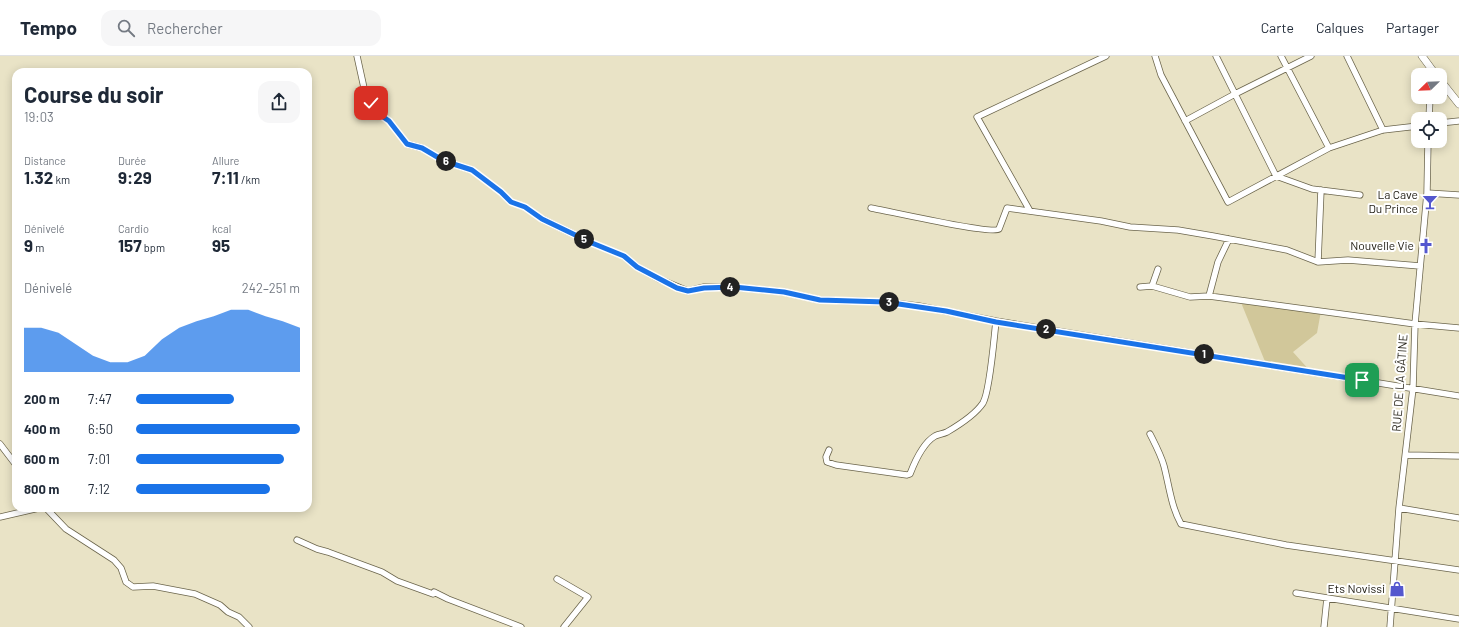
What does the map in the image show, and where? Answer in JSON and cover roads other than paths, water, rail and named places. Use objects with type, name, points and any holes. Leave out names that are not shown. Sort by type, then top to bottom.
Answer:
[{"type":"main road","points":[[1422,56],[1430,68]]},
{"type":"main road","points":[[1447,89],[1459,104]]},
{"type":"street","points":[[357,56],[366,97],[371,103],[372,109],[389,121],[407,144],[422,148],[444,161],[472,170],[501,192],[511,202],[525,207],[542,219],[592,243],[624,256],[637,267],[677,288],[688,291],[704,288],[734,287],[784,292],[820,300],[885,302],[946,311],[996,322],[1459,396]]},
{"type":"street","points":[[1030,211],[978,117],[1106,56]]},
{"type":"street","points":[[1155,56],[1161,75],[1228,202],[1328,148],[1383,130],[1411,127]]},
{"type":"street","points":[[1216,56],[1276,176],[1312,189],[1360,195]]},
{"type":"street","points":[[1281,56],[1328,148]]},
{"type":"street","points":[[1185,122],[1235,94],[1312,56]]},
{"type":"street","points":[[1347,56],[1383,130]]},
{"type":"street","points":[[1447,122],[1459,121]]},
{"type":"street","name":"RUE DE LA GÂTINE","points":[[1390,627],[1399,508],[1406,455],[1412,388],[1415,324],[1427,193],[1428,148]]},
{"type":"street","points":[[1318,262],[1321,190]]},
{"type":"street","points":[[1427,193],[1459,196]]},
{"type":"street","points":[[871,208],[995,231],[999,229],[1007,208],[1114,223],[1130,227],[1178,230],[1287,250],[1318,262],[1348,260],[1420,266]]},
{"type":"street","points":[[1209,296],[1218,262],[1229,239]]},
{"type":"street","points":[[1152,286],[1158,269]]},
{"type":"street","points":[[1140,287],[1152,286],[1190,297],[1209,296],[1415,324],[1459,328]]},
{"type":"street","points":[[829,450],[826,456],[827,462],[836,465],[907,475],[910,474],[917,457],[935,436],[946,432],[966,419],[976,412],[984,402],[996,322]]},
{"type":"street","points":[[1150,434],[1161,456],[1168,488],[1177,517],[1181,524],[1286,545],[1459,570]]},
{"type":"street","points":[[0,444],[12,460]]},
{"type":"street","points":[[1406,455],[1459,456]]},
{"type":"street","points":[[1399,508],[1459,518]]},
{"type":"street","points":[[0,517],[22,512]]},
{"type":"street","points":[[50,512],[73,535],[114,560],[121,568],[126,582],[133,587],[153,586],[196,594],[220,605],[228,612],[238,617],[249,627]]},
{"type":"street","points":[[297,540],[317,549],[382,572],[397,582],[433,594],[434,592],[448,599],[521,627]]},
{"type":"street","points":[[557,579],[588,597],[564,627]]},
{"type":"street","points":[[1296,593],[1459,619]]},
{"type":"street","points":[[1324,627],[1327,598]]},
{"type":"place","name":"La Cave Du Prince","points":[[1430,202]]},
{"type":"place","name":"Nouvelle Vie","points":[[1426,246]]},
{"type":"place","name":"Ets Novissi","points":[[1397,589]]}]
